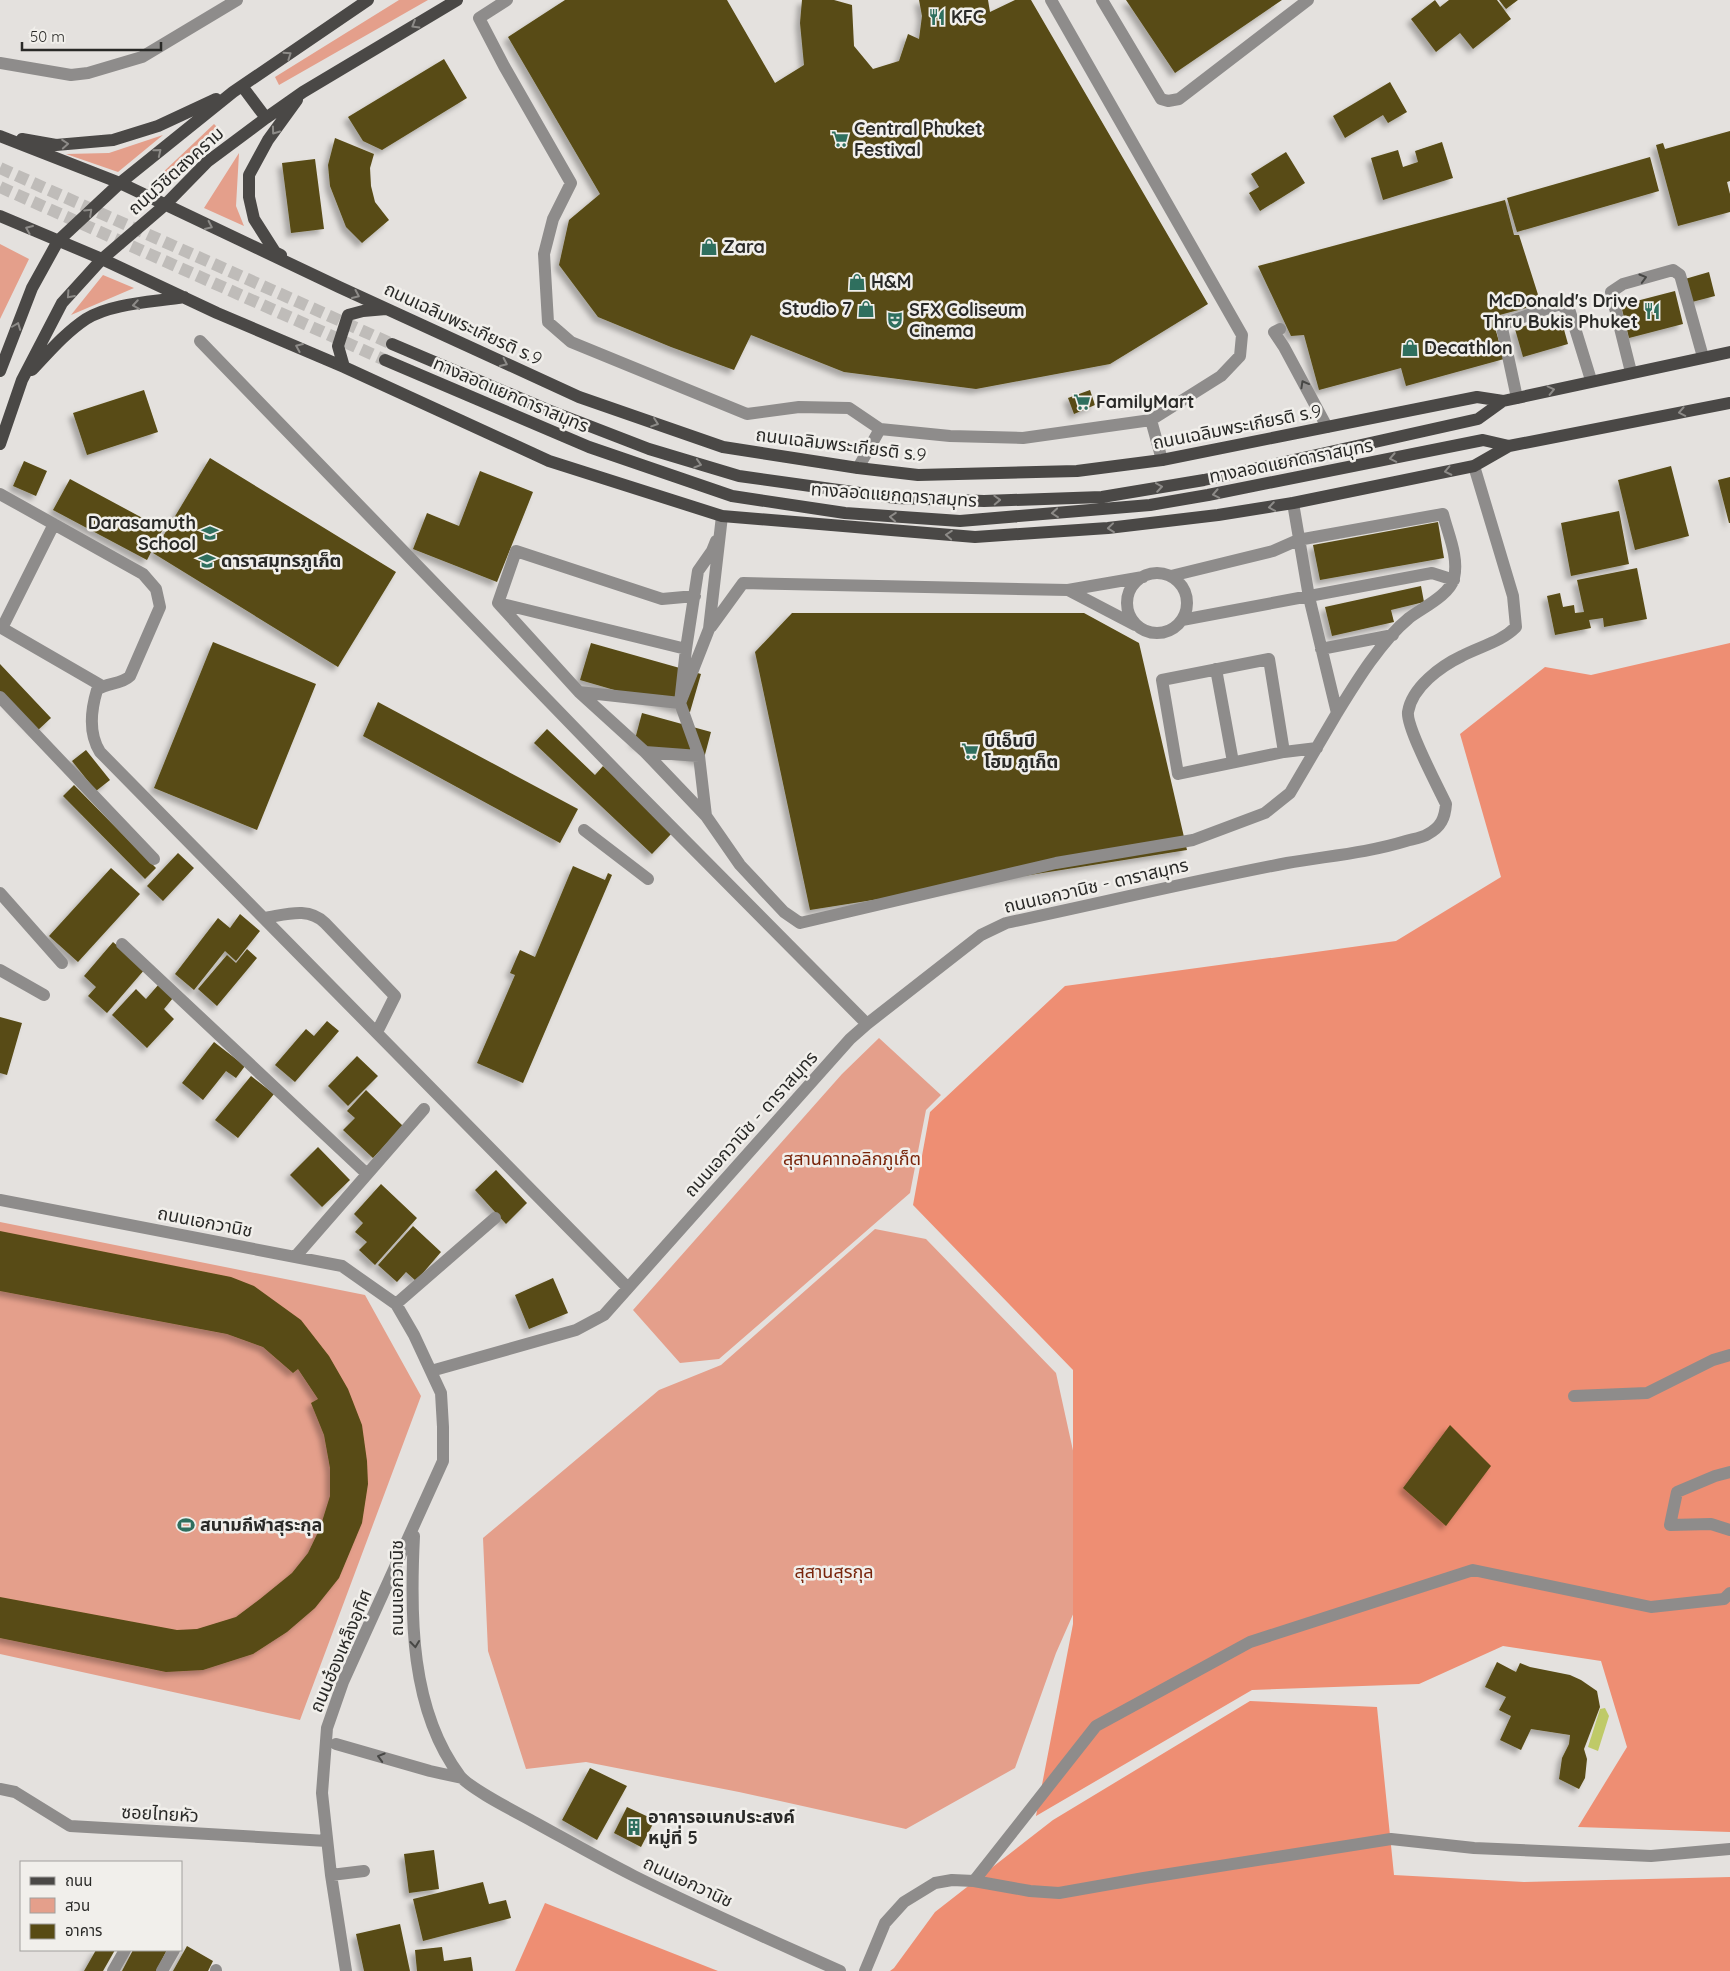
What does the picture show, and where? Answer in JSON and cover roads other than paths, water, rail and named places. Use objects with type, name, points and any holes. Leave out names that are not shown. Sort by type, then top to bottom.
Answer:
[{"type":"main road","name":"ถนนวิชิตสงคราม","points":[[0,371],[32,288],[58,241],[120,183],[237,89],[368,0]]},
{"type":"main road","name":"ถนนวิชิตสงคราม","points":[[0,444],[22,380],[62,303],[102,258],[165,205],[207,162],[266,118],[303,92],[457,0]]},
{"type":"main road","points":[[0,135],[56,145],[114,140],[158,126],[237,89],[266,118]]},
{"type":"main road","points":[[303,92],[268,140],[249,175],[254,219],[275,252],[339,287]]},
{"type":"main road","name":"ถนนเฉลิมพระเกียรติ ร.9","points":[[0,135],[120,183],[339,287],[579,397],[722,447],[858,468],[918,475],[1077,471],[1162,460],[1477,397],[1503,401],[1591,380],[1730,352]]},
{"type":"main road","points":[[0,216],[102,258],[184,297],[344,366],[549,460],[722,516],[975,537],[1108,528],[1218,516],[1293,503],[1474,466],[1509,446],[1730,403]]},
{"type":"main road","points":[[22,380],[70,332],[88,318],[111,309],[184,297]]},
{"type":"main road","points":[[344,366],[338,346],[348,314],[387,309]]},
{"type":"main road","name":"ทางลอดแยกดาราสมุทร","points":[[392,344],[548,410],[649,449],[739,476],[896,498],[984,501],[1102,497],[1204,480],[1478,419],[1503,401]]},
{"type":"main road","name":"ทางลอดแยกดาราสมุทร","points":[[385,360],[589,447],[732,496],[845,513],[960,521],[1150,505],[1482,440],[1509,446]]},
{"type":"street","points":[[0,63],[71,75],[88,73],[142,57],[237,0]]},
{"type":"street","points":[[507,0],[479,18],[504,66],[571,183],[553,219],[544,254],[548,322],[571,342],[747,414],[799,407],[849,408],[880,429],[950,436],[1023,438],[1151,420],[1221,376],[1240,356],[1242,335],[1051,0]]},
{"type":"street","points":[[1102,0],[1161,99],[1168,101],[1179,99],[1308,0]]},
{"type":"street","points":[[1631,372],[1611,292],[1623,284],[1673,270],[1680,275],[1704,357]]},
{"type":"street","points":[[1517,398],[1502,328],[1506,323],[1560,304],[1570,312],[1591,380]]},
{"type":"street","points":[[1280,329],[1274,332],[1284,347],[1326,427]]},
{"type":"street","points":[[200,341],[629,784],[867,1024]]},
{"type":"street","points":[[1151,420],[1162,460]]},
{"type":"street","points":[[858,468],[880,429]]},
{"type":"street","name":"ถนนเอกวานิช - ดาราสมุทร","points":[[431,1371],[576,1330],[604,1315],[850,1039],[981,935],[1006,923],[1290,862],[1348,855],[1395,845],[1427,835],[1439,827],[1445,816],[1446,804],[1412,728],[1408,713],[1412,701],[1419,690],[1450,662],[1477,648],[1501,640],[1516,628],[1513,596],[1474,466]]},
{"type":"street","points":[[0,494],[143,574],[151,582],[159,598],[160,606],[130,676],[118,683],[102,686],[97,690],[91,723],[94,740],[100,752],[628,1288]]},
{"type":"street","points":[[1293,503],[1309,597],[1337,713]]},
{"type":"street","points":[[498,603],[579,692],[645,752],[706,816],[740,866],[784,912],[800,923],[1056,863],[1193,840],[1265,813],[1290,793],[1337,713],[1382,647],[1408,619],[1443,595],[1454,580],[1456,561],[1443,514],[1298,540],[1273,551],[1171,576]]},
{"type":"street","points":[[710,629],[722,516]]},
{"type":"street","points":[[54,524],[1,628],[102,686]]},
{"type":"street","points":[[706,816],[699,756],[680,703],[698,571],[712,552],[719,534]]},
{"type":"street","points":[[498,603],[516,551],[662,599],[695,596]]},
{"type":"street","points":[[1068,590],[1147,632],[1157,634],[1167,632],[1176,627],[1182,620],[1187,600],[1185,590],[1179,582],[1171,576],[1161,573],[1152,573],[1134,582],[1127,600],[1132,620],[1138,627]]},
{"type":"street","points":[[1182,620],[1432,573],[1454,580]]},
{"type":"street","points":[[680,703],[710,629],[743,583],[1068,590],[1143,577]]},
{"type":"street","points":[[498,603],[686,649]]},
{"type":"street","points":[[1321,649],[1393,636]]},
{"type":"street","points":[[1284,752],[1269,659],[1162,680],[1178,774],[1284,752],[1317,748]]},
{"type":"street","points":[[1216,669],[1233,762]]},
{"type":"street","points":[[579,692],[680,703]]},
{"type":"street","points":[[0,697],[154,859]]},
{"type":"street","points":[[645,752],[699,756]]},
{"type":"street","points":[[584,830],[648,879]]},
{"type":"street","points":[[0,893],[62,963]]},
{"type":"street","points":[[264,918],[301,912],[318,916],[395,996],[377,1032]]},
{"type":"street","points":[[122,944],[367,1174]]},
{"type":"street","points":[[0,970],[44,995]]},
{"type":"street","points":[[295,1257],[424,1109]]},
{"type":"street","name":"ถนนเอกวานิช","points":[[0,1200],[342,1266],[396,1304],[414,1335],[441,1393],[444,1427],[443,1462],[414,1529],[411,1596],[415,1648],[425,1699],[441,1746],[462,1778],[493,1799],[632,1875],[840,1971]]},
{"type":"street","points":[[396,1304],[495,1218]]},
{"type":"street","points":[[1574,1396],[1647,1393],[1713,1360],[1730,1355]]},
{"type":"street","points":[[1730,1472],[1715,1476],[1677,1492],[1670,1525],[1712,1524],[1730,1530]]},
{"type":"street","name":"ถนนฮ๋องเหล็งอุทิศ","points":[[346,1971],[331,1875],[322,1794],[327,1728],[343,1682],[414,1529]]},
{"type":"street","points":[[974,1881],[1096,1726],[1250,1642],[1473,1570],[1652,1607],[1724,1599],[1730,1593]]},
{"type":"street","points":[[387,1588],[399,1580],[409,1588],[411,1596]]},
{"type":"street","points":[[324,1763],[336,1744],[329,1722]]},
{"type":"street","points":[[336,1744],[426,1770],[462,1778]]},
{"type":"street","points":[[426,1770],[436,1768],[442,1757],[441,1746]]},
{"type":"street","name":"ซอยไทยหัว","points":[[0,1789],[15,1792],[70,1826],[327,1841]]},
{"type":"street","points":[[865,1971],[885,1923],[904,1902],[920,1890],[935,1883],[952,1880],[974,1881],[1059,1894],[1144,1878],[1392,1839],[1474,1848],[1651,1856],[1730,1849]]},
{"type":"street","points":[[331,1875],[364,1871]]},
{"type":"street","points":[[113,1971],[124,1951]]},
{"type":"street","points":[[162,1971],[173,1951]]},
{"type":"tunnel","points":[[0,168],[392,344]]},
{"type":"tunnel","points":[[0,187],[385,360]]},
{"type":"place","name":"KFC","points":[[937,17]]},
{"type":"place","name":"Central Phuket Festival","points":[[840,139]]},
{"type":"place","name":"Zara","points":[[709,247]]},
{"type":"place","name":"H&M","points":[[857,282]]},
{"type":"place","name":"Studio 7","points":[[866,309]]},
{"type":"place","name":"McDonald's Drive Thru Bukis Phuket","points":[[1652,311]]},
{"type":"place","name":"SFX Coliseum Cinema","points":[[895,320]]},
{"type":"place","name":"Decathlon","points":[[1410,348]]},
{"type":"place","name":"FamilyMart","points":[[1082,402]]},
{"type":"place","name":"Darasamuth School","points":[[210,533]]},
{"type":"place","name":"ดาราสมุทรภูเก็ต","points":[[207,561]]},
{"type":"place","name":"บีเอ็นบี โฮม ภูเก็ต","points":[[970,751]]},
{"type":"place","name":"สนามกีฬาสุระกุล","points":[[186,1525]]},
{"type":"place","name":"อาคารอเนกประสงค์ หมู่ที่ 5","points":[[634,1827]]},
{"type":"park label","name":"สุสานคาทอลิกภูเก็ต","points":[[852,1159]]},
{"type":"park label","name":"สุสานสุรกุล","points":[[834,1572]]}]
